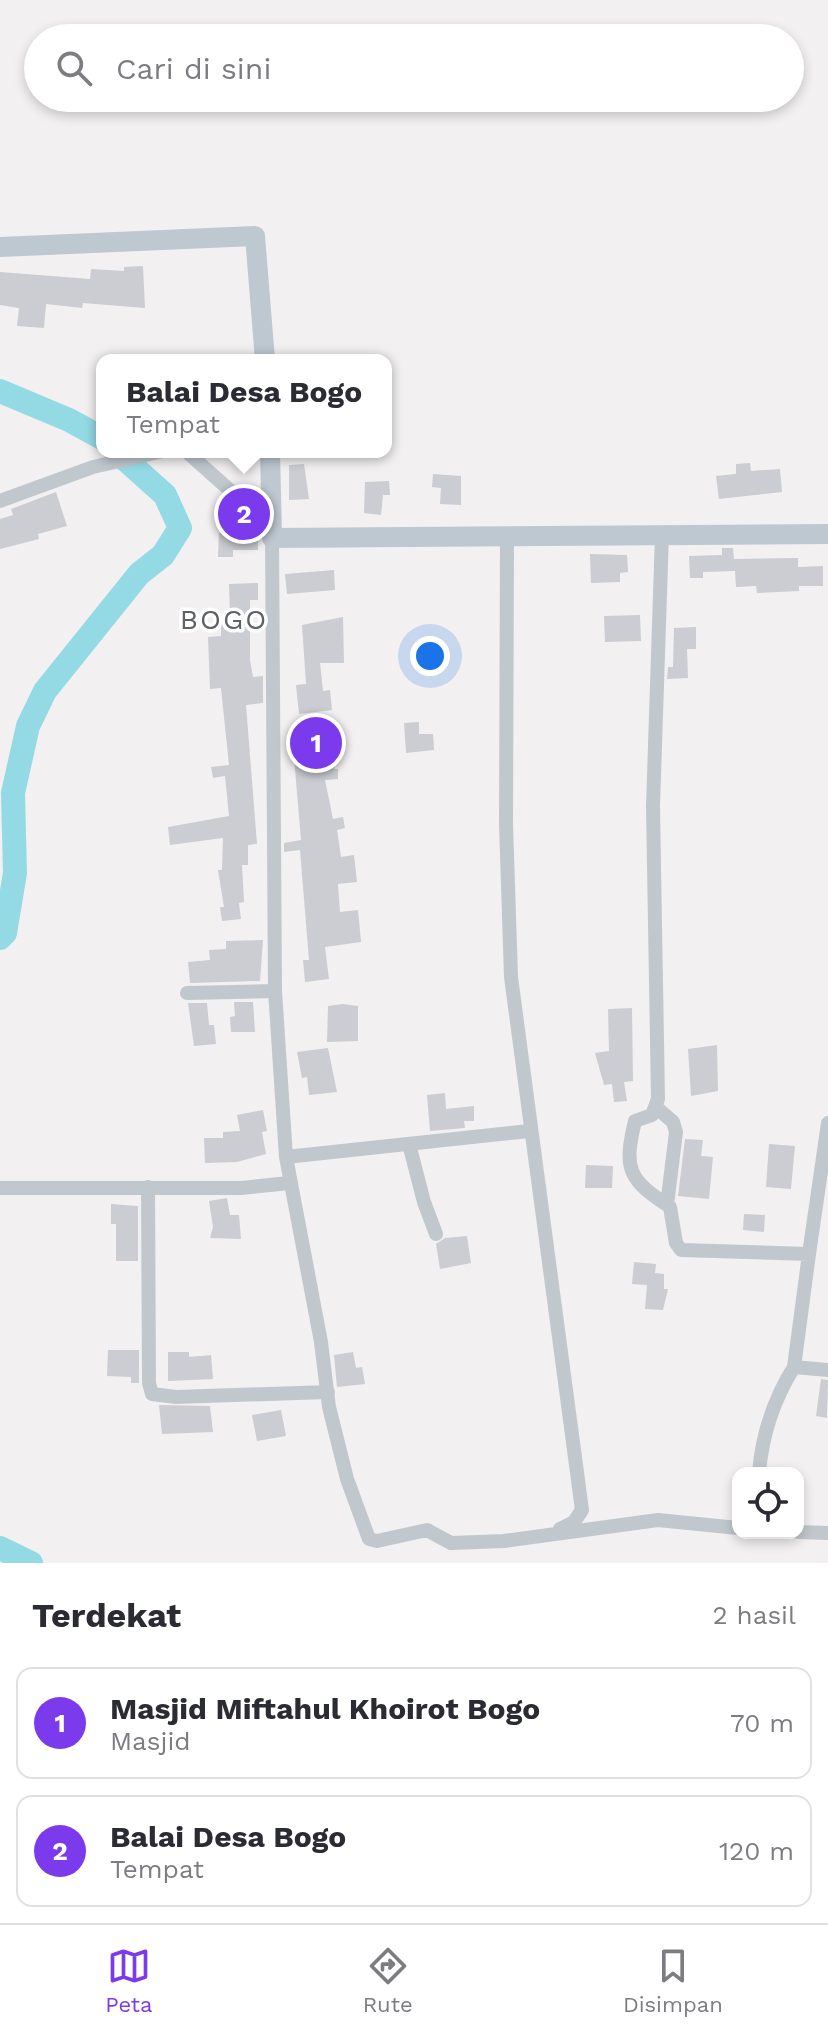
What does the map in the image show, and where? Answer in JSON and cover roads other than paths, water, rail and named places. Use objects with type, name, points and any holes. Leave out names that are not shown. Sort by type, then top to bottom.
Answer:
[{"type":"street","points":[[0,247],[255,236],[265,354]]},
{"type":"street","points":[[0,501],[45,482],[133,458]]},
{"type":"street","points":[[194,458],[233,493],[272,502]]},
{"type":"street","points":[[270,458],[275,991],[286,1157],[328,1392],[347,1479],[369,1539],[377,1541],[427,1530],[451,1543],[460,1543],[658,1520],[732,1527]]},
{"type":"street","points":[[662,534],[653,806],[657,1108],[652,1115],[635,1121],[629,1155],[633,1178],[667,1205],[672,1213],[676,1243],[681,1250],[809,1254]]},
{"type":"street","points":[[272,538],[828,534]]},
{"type":"street","points":[[507,535],[508,921],[529,1131],[582,1510],[574,1522],[549,1535]]},
{"type":"street","points":[[187,993],[275,991]]},
{"type":"street","points":[[657,1108],[673,1122],[676,1132],[667,1205]]},
{"type":"street","points":[[760,1467],[770,1418],[780,1388],[794,1367],[828,1123]]},
{"type":"street","points":[[286,1157],[529,1131]]},
{"type":"street","points":[[409,1144],[436,1234]]},
{"type":"street","points":[[0,1188],[241,1188],[289,1183]]},
{"type":"street","points":[[148,1187],[149,1383],[152,1394],[176,1397],[328,1392]]},
{"type":"street","points":[[794,1367],[828,1370]]},
{"type":"street","points":[[804,1532],[828,1533]]},
{"type":"waterway","points":[[0,391],[96,435]]},
{"type":"waterway","points":[[0,938],[5,933],[15,873],[13,793],[28,726],[45,691],[139,574],[163,555],[180,528],[165,495],[124,458]]},
{"type":"waterway","points":[[0,1548],[31,1563]]},
{"type":"place","name":"Balai Desa Bogo","points":[[244,514]]},
{"type":"place","name":"Masjid Miftahul Khoirot Bogo","points":[[316,743]]},
{"type":"district","name":"BOGO","points":[[224,619]]}]
